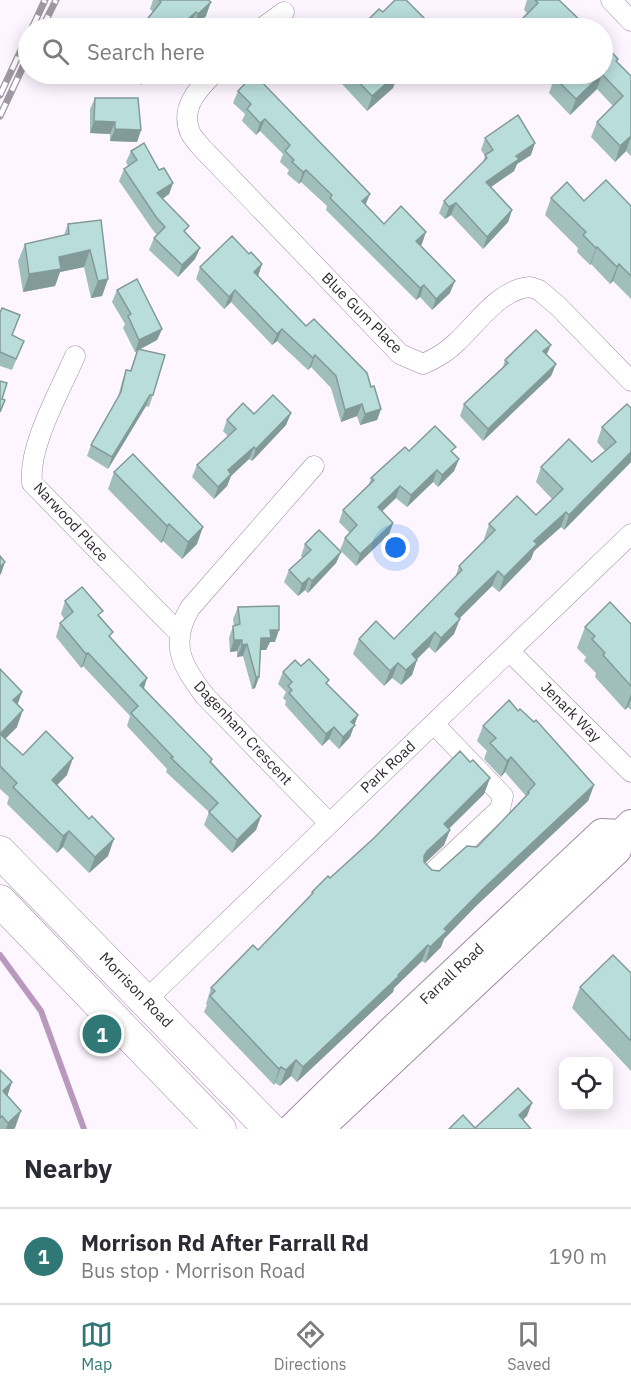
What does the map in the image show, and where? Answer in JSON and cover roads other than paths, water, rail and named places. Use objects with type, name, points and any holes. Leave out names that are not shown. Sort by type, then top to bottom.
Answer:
[{"type":"main road","name":"Farrall Road","points":[[291,1129],[390,1032],[602,833],[626,829]]},
{"type":"main road","name":"Farrall Road","points":[[319,1129],[617,850],[626,829]]},
{"type":"main road","name":"Morrison Road","points":[[0,852],[270,1129]]},
{"type":"main road","points":[[0,901],[220,1129]]},
{"type":"street","points":[[611,0],[631,21]]},
{"type":"street","points":[[276,18],[284,12]]},
{"type":"street","name":"Blue Gum Place","points":[[204,84],[194,96],[187,113],[190,132],[201,147],[400,354],[423,364],[432,360],[456,344],[496,302],[509,293],[530,287],[558,306],[631,381]]},
{"type":"street","name":"Narwood Place","points":[[75,356],[37,443],[30,471],[32,483],[179,633]]},
{"type":"street","points":[[179,633],[183,619],[190,608],[314,466]]},
{"type":"street","name":"Park Road","points":[[146,1000],[631,534]]},
{"type":"street","name":"Dagenham Crescent","points":[[179,633],[182,662],[188,675],[205,696],[329,823]]},
{"type":"street","name":"Jenark Way","points":[[510,652],[631,772]]},
{"type":"street","points":[[430,875],[500,809],[503,796],[435,724]]},
{"type":"waterway","points":[[0,955],[41,1011],[84,1129]]},
{"type":"railway","points":[[37,18],[45,0]]},
{"type":"railway","points":[[47,18],[56,0]]},
{"type":"railway","points":[[0,95],[18,56]]},
{"type":"railway","points":[[0,116],[18,77]]},
{"type":"place","name":"Morrison Rd After Farrall Rd","points":[[102,1034]]}]
